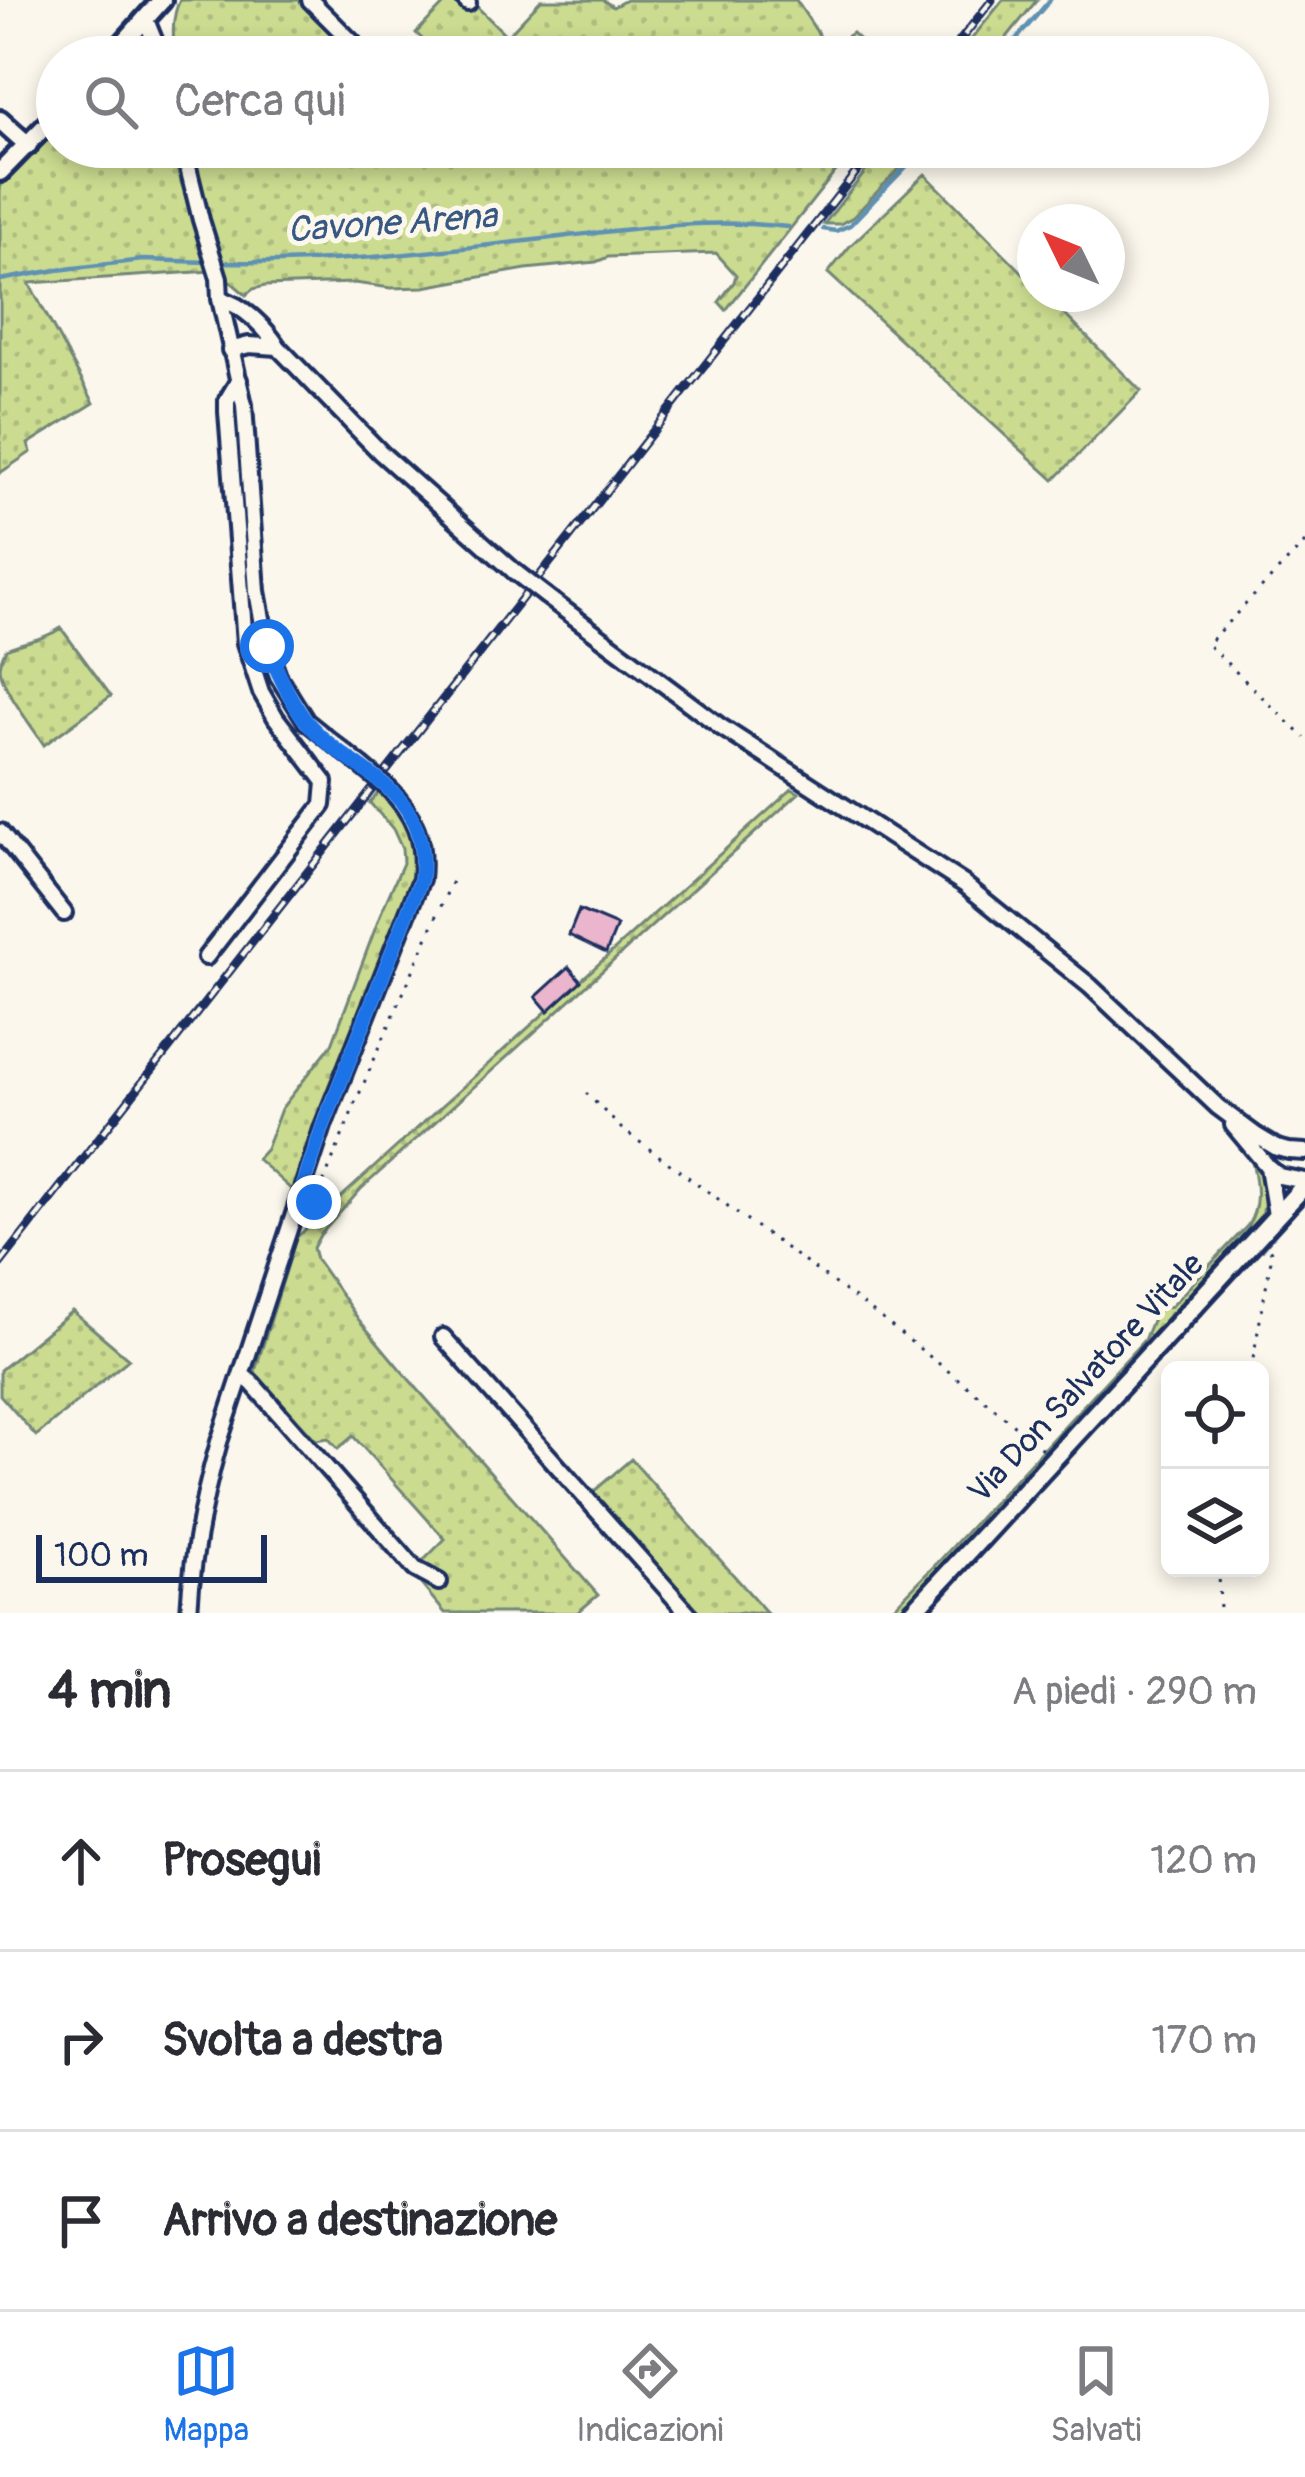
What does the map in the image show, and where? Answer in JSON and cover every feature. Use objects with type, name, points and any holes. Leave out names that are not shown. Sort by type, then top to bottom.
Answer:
[{"type":"street","points":[[131,36],[163,0]]},
{"type":"street","points":[[310,0],[346,36]]},
{"type":"street","points":[[146,20],[152,36]]},
{"type":"street","points":[[0,120],[28,145]]},
{"type":"street","points":[[0,172],[36,136]]},
{"type":"street","points":[[188,168],[219,278],[244,405],[256,591],[267,646],[278,676],[306,721],[387,787],[409,812],[423,857],[421,879],[323,1126],[206,1487],[189,1613]]},
{"type":"street","points":[[220,299],[240,308],[266,332],[381,453],[514,572],[721,728],[979,895],[1090,986],[1218,1107],[1277,1148],[1301,1151],[1305,1180],[1268,1168],[1218,1107]]},
{"type":"street","points":[[230,350],[249,345],[278,347]]},
{"type":"street","points":[[206,957],[326,796],[325,782],[261,692],[245,643],[227,412],[227,400],[239,380]]},
{"type":"street","points":[[0,832],[64,914]]},
{"type":"street","points":[[1268,1168],[1276,1215]]},
{"type":"street","name":"Via Don Salvatore Vitale","points":[[912,1613],[1305,1180]]},
{"type":"street","points":[[442,1337],[688,1613]]},
{"type":"street","points":[[242,1375],[416,1569],[439,1582]]},
{"type":"path","points":[[1305,543],[1207,644],[1305,738]]},
{"type":"path","points":[[298,1202],[310,1204],[317,1198],[452,881]]},
{"type":"path","points":[[586,1093],[622,1129],[854,1298],[1053,1457]]},
{"type":"path","points":[[1253,1361],[1272,1254],[1262,1231]]},
{"type":"path","points":[[1219,1577],[1220,1613]]},
{"type":"green space","points":[[180,0],[302,0],[339,36],[173,36]]},
{"type":"green space","points":[[448,0],[470,0],[507,36],[419,36],[416,33]]},
{"type":"green space","points":[[541,0],[603,0],[613,7],[626,0],[796,0],[820,36],[507,36]]},
{"type":"green space","points":[[1003,0],[1037,0],[1008,36],[974,36]]},
{"type":"green space","points":[[36,148],[36,168],[177,168],[211,271],[29,283],[94,403],[28,444],[31,452],[0,473],[0,185]]},
{"type":"green space","points":[[196,168],[838,168],[726,310],[719,302],[736,275],[716,253],[608,257],[424,287],[265,286],[246,295],[224,276]]},
{"type":"green space","points":[[868,168],[900,168],[853,217],[840,224],[824,224]]},
{"type":"green space","points":[[925,174],[1017,267],[1017,312],[1062,312],[1141,391],[1054,480],[828,273]]},
{"type":"green space","points":[[61,628],[111,696],[44,745],[11,696],[0,666],[6,649]]},
{"type":"green space","points":[[383,787],[411,830],[414,880],[293,1191],[257,1159],[266,1149],[281,1109],[332,1044],[403,863],[393,829],[370,803]]},
{"type":"green space","points":[[792,789],[799,793],[361,1189],[313,1248],[359,1320],[598,1595],[577,1613],[445,1613],[415,1577],[425,1567],[422,1562],[445,1539],[353,1436],[338,1449],[328,1438],[316,1440],[255,1371],[296,1238]]},
{"type":"green space","points":[[1253,1165],[1263,1182],[1262,1216],[901,1613],[888,1613],[1144,1340],[1156,1311],[1171,1306],[1248,1225],[1256,1203]]},
{"type":"green space","points":[[72,1311],[129,1359],[36,1436],[0,1395],[0,1370]]},
{"type":"green space","points":[[631,1459],[767,1613],[698,1613],[593,1492]]},
{"type":"building","points":[[579,910],[617,926],[606,953],[569,935]]},
{"type":"building","points":[[569,967],[581,981],[548,1011],[536,997]]},
{"type":"waterway","name":"Cavone Arena","points":[[1019,36],[1050,0]]},
{"type":"waterway","name":"Cavone Arena","points":[[823,229],[836,231],[850,225],[905,168]]},
{"type":"waterway","name":"Cavone Arena","points":[[221,262],[391,255],[674,225],[788,227]]},
{"type":"waterway","name":"Cavone Arena","points":[[0,280],[143,260],[209,262]]},
{"type":"railway","points":[[964,36],[992,0]]},
{"type":"railway","points":[[0,1264],[860,168]]},
{"type":"route","points":[[267,646],[278,676],[306,721],[398,797],[422,842],[421,879],[323,1126],[298,1202],[314,1202]]}]
